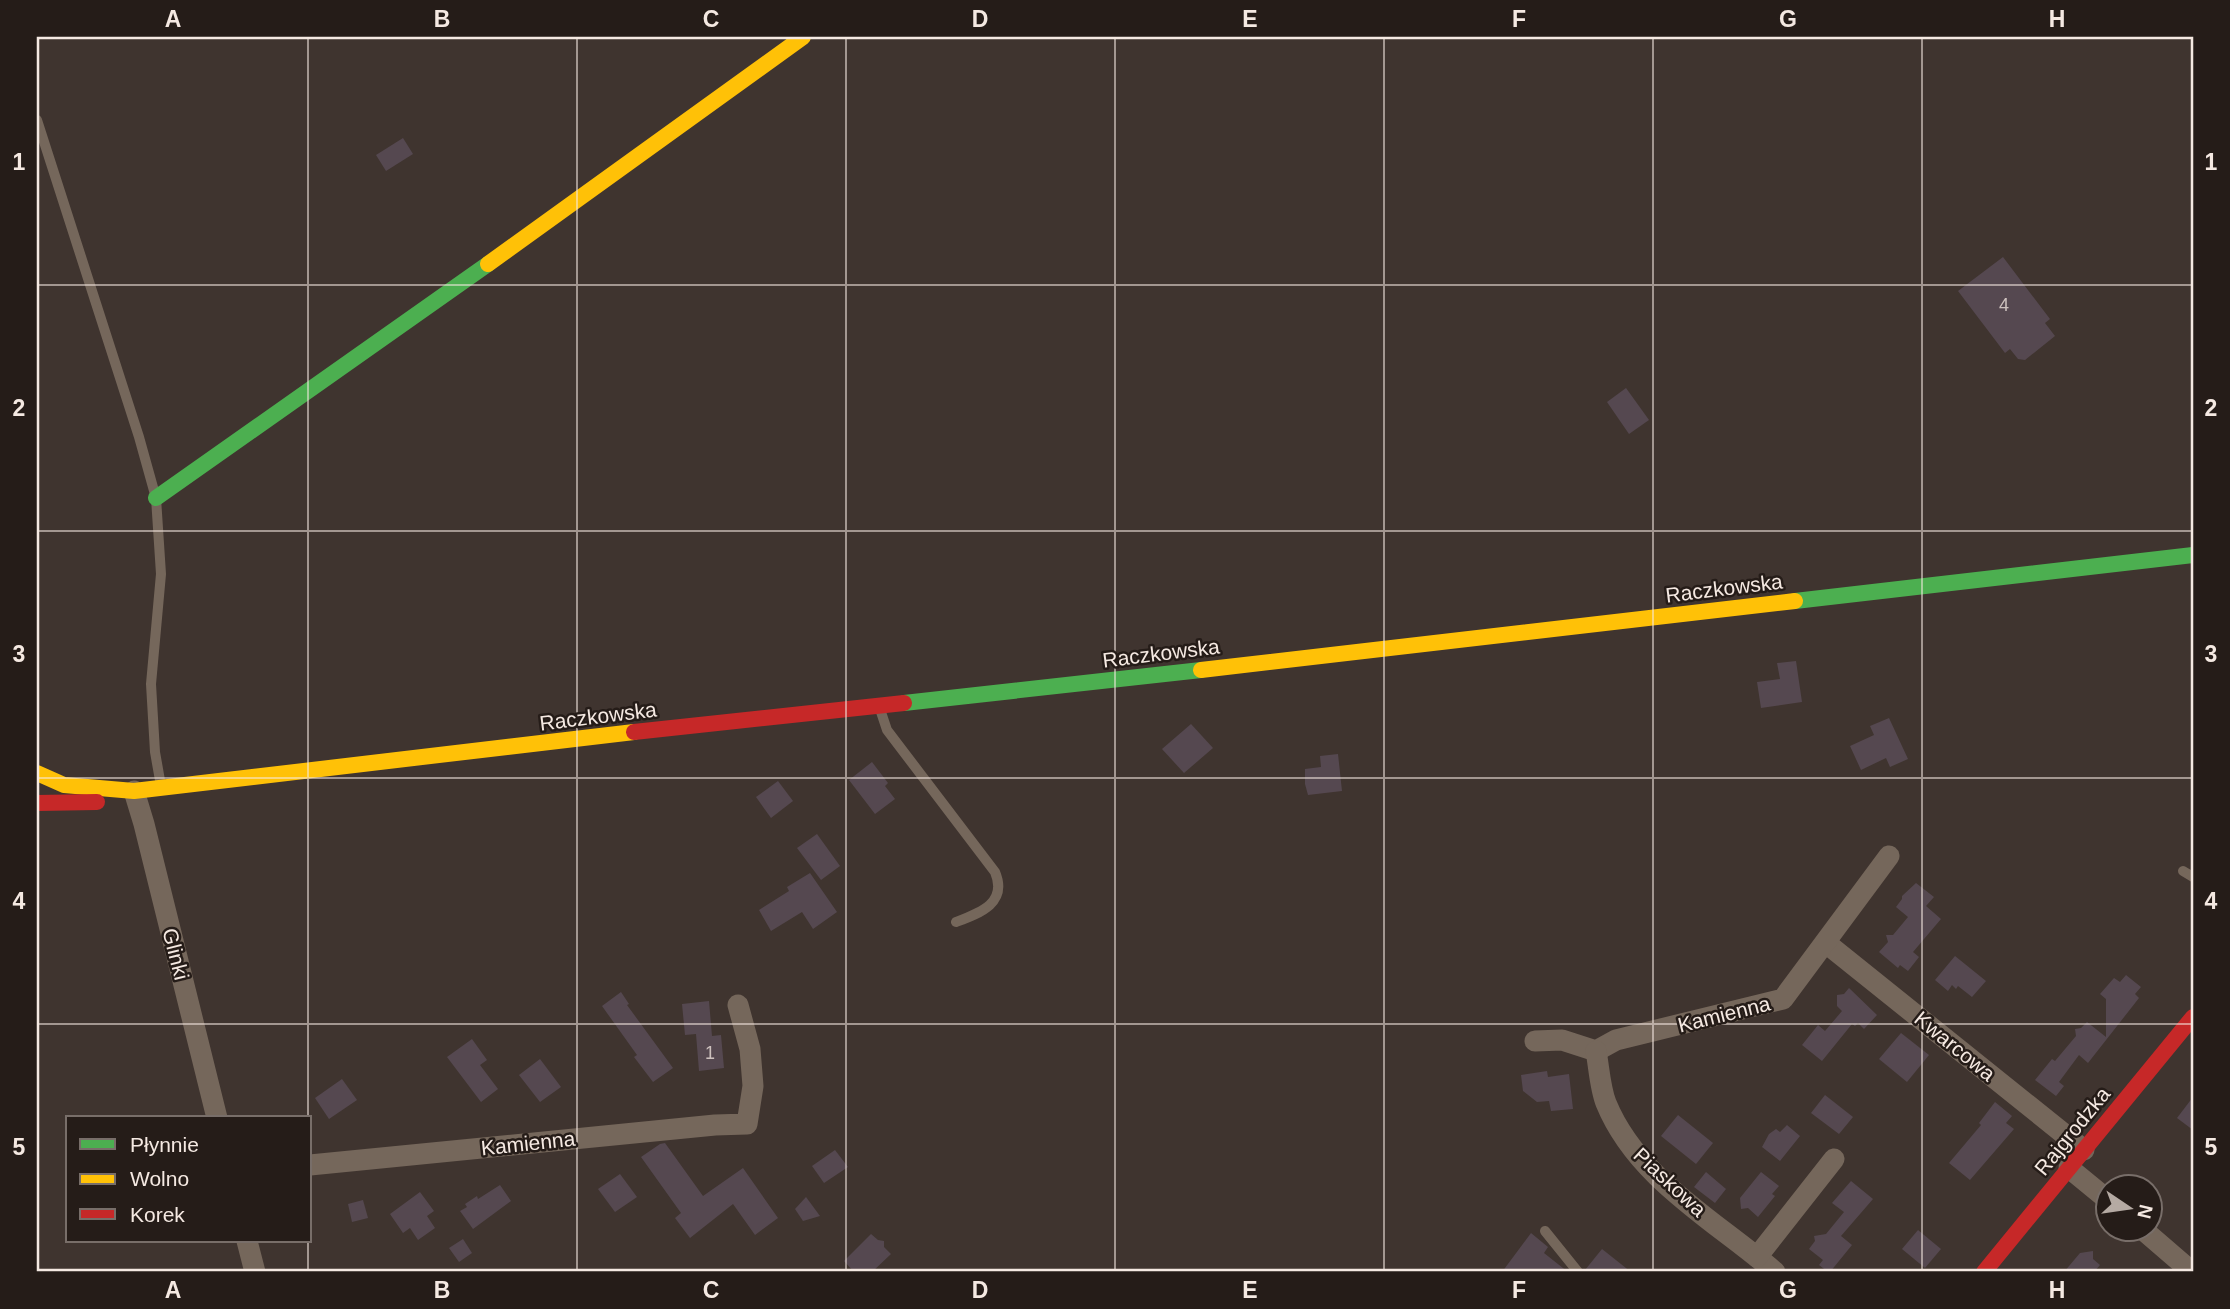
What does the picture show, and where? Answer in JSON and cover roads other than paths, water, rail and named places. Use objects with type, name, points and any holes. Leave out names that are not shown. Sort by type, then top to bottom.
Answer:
[{"type":"street","points":[[156,498],[803,37]]},
{"type":"street","name":"Raczkowska","points":[[37,773],[64,785],[134,791],[2193,555]]},
{"type":"street","name":"Raczkowska","points":[[37,803],[112,800],[134,791]]},
{"type":"street","name":"Glinki","points":[[134,791],[217,1116]]},
{"type":"street","name":"Kamienna","points":[[1596,1051],[1616,1040],[1783,999],[1889,856]]},
{"type":"street","name":"Kwarcowa","points":[[1826,943],[2084,1150]]},
{"type":"street","name":"Kamienna","points":[[312,1165],[747,1124],[753,1086],[750,1049],[738,1005]]},
{"type":"street","name":"Rajgrodzka","points":[[1984,1272],[2193,1017]]},
{"type":"street","points":[[1535,1041],[1562,1040],[1596,1051]]},
{"type":"street","name":"Piaskowa","points":[[1596,1051],[1605,1102],[1626,1141],[1670,1188],[1775,1272]]},
{"type":"street","points":[[1757,1257],[1835,1159]]},
{"type":"street","points":[[2070,1168],[2094,1188]]},
{"type":"street","points":[[247,1242],[255,1272]]},
{"type":"street","points":[[2157,1242],[2192,1272]]},
{"type":"lane","points":[[37,120],[139,437],[156,498],[161,575],[151,684],[155,752],[162,788]]},
{"type":"lane","points":[[880,706],[887,730],[995,873],[999,883],[999,891],[994,900],[982,912],[956,922]]},
{"type":"lane","points":[[1545,1230],[1578,1272]]}]
